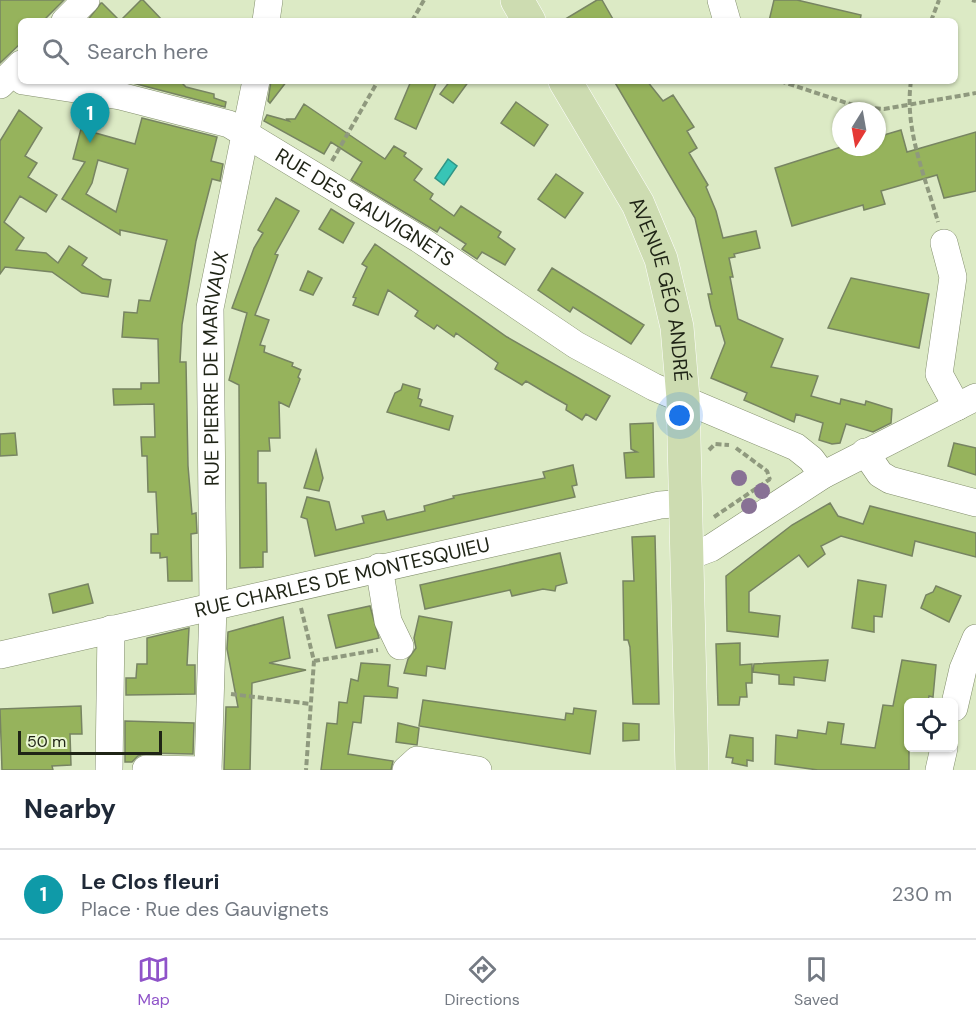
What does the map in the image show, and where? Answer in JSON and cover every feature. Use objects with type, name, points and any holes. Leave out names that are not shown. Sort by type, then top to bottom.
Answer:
[{"type":"main road","name":"AVENUE GÉO ANDRÉ","points":[[567,84],[638,204],[661,259],[677,327],[683,398],[704,508],[687,557],[692,770]]},
{"type":"street","points":[[68,18],[86,0]]},
{"type":"street","points":[[266,18],[269,0]]},
{"type":"street","points":[[721,0],[726,18]]},
{"type":"street","name":"RUE DES GAUVIGNETS","points":[[49,84],[120,96],[229,124],[247,133],[419,239],[576,345],[654,387],[796,447],[811,459],[823,475]]},
{"type":"street","name":"RUE PIERRE DE MARIVAUX","points":[[208,770],[213,606],[210,308],[255,84]]},
{"type":"street","points":[[687,557],[711,548],[823,475],[967,402],[939,374],[953,277],[944,243]]},
{"type":"street","points":[[865,452],[880,474],[890,480],[976,502]]},
{"type":"street","name":"RUE CHARLES DE MONTESQUIEU","points":[[0,655],[379,567],[660,505],[704,508]]},
{"type":"street","points":[[379,567],[388,621],[400,646]]},
{"type":"street","points":[[109,770],[111,629]]},
{"type":"street","points":[[956,698],[963,669],[976,638]]},
{"type":"street","points":[[939,770],[943,752]]},
{"type":"street","points":[[406,770],[417,760],[478,770]]},
{"type":"street","points":[[146,769],[208,770]]},
{"type":"path","points":[[414,18],[424,0]]},
{"type":"path","points":[[932,18],[939,0]]},
{"type":"path","points":[[322,179],[376,84]]},
{"type":"path","points":[[789,84],[860,107],[884,109],[976,93]]},
{"type":"path","points":[[911,84],[908,104],[912,134],[944,243]]},
{"type":"path","points":[[710,461],[709,450],[715,444],[724,444],[756,461],[767,471],[770,480]]},
{"type":"path","points":[[298,598],[314,661],[306,770]]},
{"type":"path","points":[[314,661],[400,646]]},
{"type":"path","points":[[210,693],[311,704]]},
{"type":"water","points":[[448,159],[457,166],[444,185],[435,178]]},
{"type":"building","points":[[0,0],[64,0],[46,18],[18,18],[18,46],[0,63]]},
{"type":"building","points":[[143,0],[160,18],[123,18]]},
{"type":"building","points":[[597,0],[602,0],[612,18],[567,18]]},
{"type":"building","points":[[774,0],[797,0],[861,15],[860,18],[770,18]]},
{"type":"building","points":[[102,3],[117,18],[89,18]]},
{"type":"building","points":[[137,84],[183,84],[186,87],[214,94],[214,98],[226,102],[225,107]]},
{"type":"building","points":[[271,84],[285,84],[270,103],[268,101]]},
{"type":"building","points":[[410,84],[436,84],[416,129],[395,119]]},
{"type":"building","points":[[448,84],[467,84],[453,103],[440,94]]},
{"type":"building","points":[[616,84],[649,84],[663,101],[673,95],[694,127],[687,131],[697,148],[689,153],[708,185],[706,187],[716,211],[723,238],[756,231],[760,248],[734,254],[735,257],[729,258],[733,277],[730,277],[738,319],[783,339],[771,367],[818,376],[811,396],[840,404],[841,399],[865,405],[866,401],[892,409],[891,423],[873,432],[846,424],[840,443],[832,444],[819,440],[823,423],[796,414],[794,422],[744,400],[747,393],[711,378],[725,343],[720,326],[716,326],[711,308],[708,294],[712,294],[695,218]]},
{"type":"building","points":[[516,102],[548,125],[534,146],[501,123]]},
{"type":"building","points":[[304,104],[385,159],[394,146],[406,153],[404,156],[422,169],[414,180],[433,194],[430,199],[454,216],[461,206],[501,232],[498,237],[515,249],[505,265],[482,252],[477,259],[462,249],[466,244],[440,227],[437,232],[351,180],[362,162],[331,142],[324,154],[264,121],[267,115],[289,121],[287,119],[295,119]]},
{"type":"building","points":[[19,110],[42,128],[25,156],[37,163],[28,177],[57,195],[46,212],[20,196],[4,222],[24,238],[16,250],[46,253],[58,263],[69,246],[87,258],[82,265],[103,279],[111,280],[108,297],[82,293],[52,272],[5,267],[0,274],[0,141]]},
{"type":"building","points":[[142,118],[217,137],[211,161],[223,164],[220,181],[212,179],[196,241],[182,325],[180,362],[186,362],[188,466],[192,514],[196,513],[197,533],[191,534],[192,581],[168,581],[167,557],[160,558],[160,553],[151,553],[151,534],[158,534],[156,492],[148,492],[147,456],[142,456],[141,437],[155,437],[154,404],[114,405],[113,389],[141,389],[141,383],[159,383],[158,339],[122,337],[124,312],[137,313],[139,300],[150,301],[167,240],[120,230],[120,235],[62,199],[85,162],[73,159],[81,129],[135,144]],"holes":[[[98,160],[128,169],[116,212],[86,194],[92,183]]]},
{"type":"building","points":[[901,130],[907,152],[976,132],[976,191],[944,198],[937,175],[881,191],[885,204],[864,210],[863,205],[792,226],[775,168],[832,150],[832,156],[886,156],[886,134]]},
{"type":"building","points":[[556,174],[583,193],[565,218],[538,199]]},
{"type":"building","points":[[276,198],[299,211],[275,254],[278,255],[255,315],[269,320],[260,345],[265,346],[264,352],[293,363],[292,366],[301,370],[298,377],[300,379],[289,407],[279,402],[280,438],[269,438],[270,451],[258,451],[258,483],[266,483],[267,552],[263,552],[263,567],[240,568],[239,385],[229,380],[247,313],[232,308],[254,248],[263,233],[258,230]]},
{"type":"building","points":[[331,209],[354,223],[343,243],[319,229]]},
{"type":"building","points":[[375,244],[507,337],[610,396],[596,420],[586,414],[582,420],[566,410],[567,405],[526,381],[522,385],[495,369],[498,363],[456,333],[454,337],[437,325],[434,329],[415,316],[418,311],[388,290],[378,315],[353,305],[356,298],[353,297],[367,267],[362,264]]},
{"type":"building","points":[[552,268],[644,325],[631,344],[573,307],[570,312],[538,290]]},
{"type":"building","points":[[308,271],[322,278],[313,295],[300,290]]},
{"type":"building","points":[[851,278],[929,294],[919,348],[828,328]]},
{"type":"building","points":[[403,384],[420,389],[418,398],[422,400],[420,406],[453,416],[449,430],[387,412],[395,393],[401,390]]},
{"type":"building","points":[[653,423],[654,477],[626,478],[624,453],[637,452],[631,449],[630,424]]},
{"type":"building","points":[[15,433],[17,455],[0,456],[0,434]]},
{"type":"building","points":[[954,443],[976,448],[976,475],[948,466]]},
{"type":"building","points":[[316,450],[323,478],[319,491],[304,488]]},
{"type":"building","points":[[573,465],[577,485],[572,486],[575,497],[315,556],[307,519],[301,517],[307,497],[329,502],[336,530],[364,523],[362,516],[384,511],[387,520],[425,511],[424,506],[454,498],[453,496],[545,478],[543,472]]},
{"type":"building","points":[[830,503],[838,516],[863,524],[870,506],[976,533],[976,557],[915,541],[912,556],[841,536],[821,546],[825,554],[808,567],[799,555],[749,592],[749,612],[780,616],[778,637],[727,631],[726,576],[792,525]]},
{"type":"building","points":[[655,536],[659,704],[633,704],[630,647],[628,640],[624,640],[623,581],[634,581],[632,537]]},
{"type":"building","points":[[560,553],[567,583],[556,586],[555,591],[543,589],[512,596],[510,590],[425,609],[420,585]]},
{"type":"building","points":[[858,580],[886,585],[882,617],[874,616],[874,632],[852,628]]},
{"type":"building","points":[[88,584],[93,603],[53,613],[49,594]]},
{"type":"building","points":[[936,586],[961,596],[949,622],[921,608],[926,595],[933,592]]},
{"type":"building","points":[[370,606],[379,638],[336,648],[328,615]]},
{"type":"building","points":[[419,616],[452,622],[445,669],[427,666],[426,676],[404,673],[408,659],[416,648],[414,638]]},
{"type":"building","points":[[283,617],[290,658],[269,663],[306,670],[252,683],[250,770],[224,770],[226,707],[238,707],[227,649],[228,632]]},
{"type":"building","points":[[189,628],[187,665],[195,665],[195,694],[126,695],[126,678],[136,678],[137,664],[147,664],[147,638]]},
{"type":"building","points":[[740,643],[740,665],[752,664],[752,683],[746,683],[747,697],[740,697],[739,705],[718,705],[716,644]]},
{"type":"building","points":[[828,660],[825,681],[794,677],[794,685],[779,684],[779,675],[753,672],[754,664]]},
{"type":"building","points":[[902,660],[936,665],[933,697],[904,698],[904,752],[909,752],[909,770],[818,770],[775,764],[776,735],[797,738],[798,730],[826,734],[828,722],[844,724],[841,744],[875,748],[883,705],[893,706]]},
{"type":"building","points":[[361,663],[390,665],[388,686],[398,688],[397,698],[364,696],[361,723],[353,722],[348,754],[393,761],[391,770],[321,770],[327,723],[337,724],[339,702],[347,703],[351,679],[358,681]]},
{"type":"building","points":[[423,700],[565,720],[566,713],[573,714],[574,708],[596,711],[590,754],[419,726]]},
{"type":"building","points":[[81,706],[82,734],[70,734],[71,765],[52,766],[53,770],[2,770],[0,709]]},
{"type":"building","points":[[125,721],[194,723],[193,754],[146,753],[138,756],[132,762],[125,762]]},
{"type":"building","points":[[398,723],[419,728],[417,745],[396,742]]},
{"type":"building","points":[[623,723],[639,724],[639,740],[623,741]]},
{"type":"building","points":[[730,735],[753,738],[753,761],[747,760],[747,766],[732,763],[733,758],[726,757]]},
{"type":"place","name":"Le Clos fleuri","points":[[90,143]]}]
